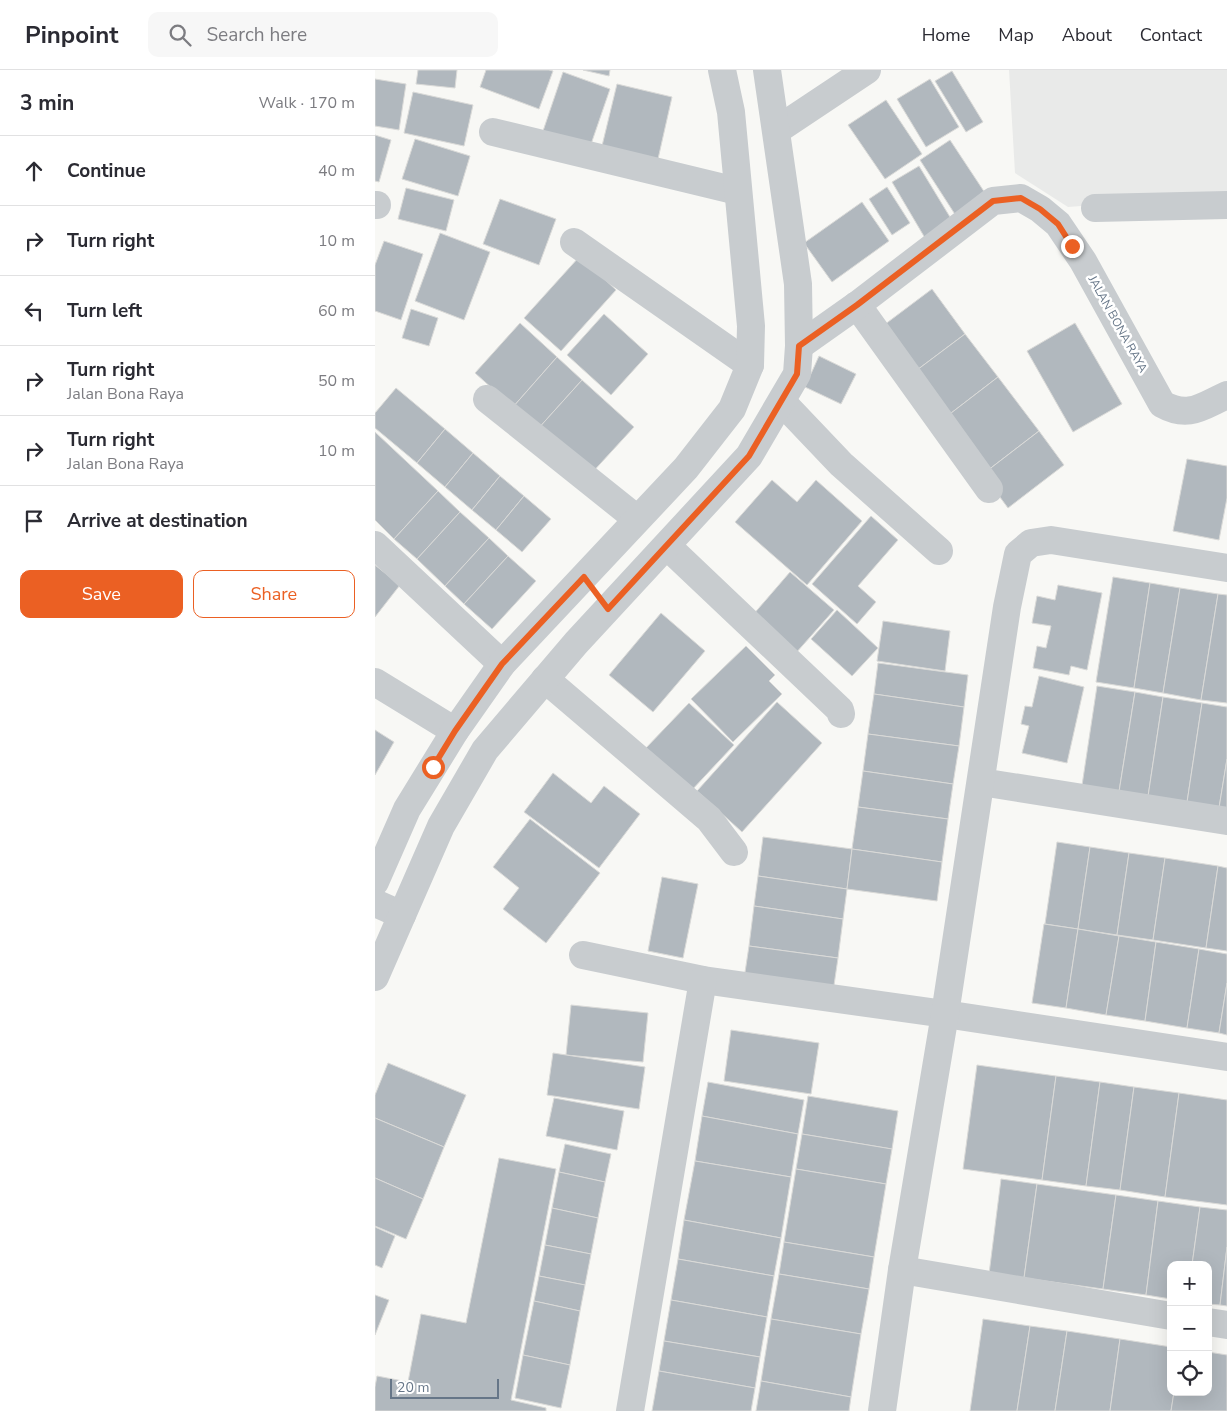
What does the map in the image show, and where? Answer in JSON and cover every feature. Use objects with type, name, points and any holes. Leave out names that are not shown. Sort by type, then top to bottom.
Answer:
[{"type":"street","points":[[375,882],[407,809],[455,731],[502,664],[686,468],[732,410],[750,365],[751,326],[731,112],[722,70]]},
{"type":"street","points":[[375,977],[441,826],[485,750],[545,679],[749,456],[797,374],[799,346],[798,284],[767,70]]},
{"type":"street","points":[[777,130],[867,70]]},
{"type":"street","points":[[731,112],[771,102]]},
{"type":"street","points":[[493,132],[737,191]]},
{"type":"street","name":"JALAN BONA RAYA","points":[[799,346],[857,305],[993,201],[1021,198],[1040,209],[1058,224],[1083,261],[1162,404],[1175,411],[1190,412],[1227,395]]},
{"type":"street","points":[[1095,208],[1227,205]]},
{"type":"street","points":[[574,242],[750,365]]},
{"type":"street","points":[[857,305],[989,489]]},
{"type":"street","points":[[487,400],[637,519]]},
{"type":"street","points":[[782,402],[841,464],[939,551]]},
{"type":"street","points":[[882,1411],[902,1270],[945,1014],[1007,607],[1017,554],[1031,543],[1051,540],[1227,568]]},
{"type":"street","points":[[375,545],[502,664]]},
{"type":"street","points":[[667,546],[840,710],[841,714]]},
{"type":"street","points":[[584,577],[608,609]]},
{"type":"street","points":[[545,679],[709,819],[734,852]]},
{"type":"street","points":[[375,682],[455,731]]},
{"type":"street","points":[[981,782],[1227,821]]},
{"type":"street","points":[[375,903],[402,916]]},
{"type":"street","points":[[583,955],[703,980],[945,1014],[1227,1057]]},
{"type":"street","points":[[630,1411],[703,980]]},
{"type":"street","points":[[902,1270],[1167,1315]]},
{"type":"street","points":[[1212,1323],[1227,1326]]},
{"type":"shaded area","points":[[1009,70],[1227,70],[1227,195],[1068,207],[1015,173]]},
{"type":"building","points":[[418,70],[457,70],[455,88],[416,84]]},
{"type":"building","points":[[486,70],[553,71],[539,109],[480,87]]},
{"type":"building","points":[[583,70],[610,70],[609,76]]},
{"type":"building","points":[[952,71],[983,122],[966,132],[935,81]]},
{"type":"building","points":[[563,72],[610,89],[589,150],[542,134]]},
{"type":"building","points":[[375,79],[406,84],[399,130],[375,126]]},
{"type":"building","points":[[930,79],[959,127],[926,147],[897,99]]},
{"type":"building","points":[[617,84],[672,97],[658,159],[602,146]]},
{"type":"building","points":[[413,92],[473,105],[464,146],[404,133]]},
{"type":"building","points":[[886,100],[922,154],[885,179],[848,125]]},
{"type":"building","points":[[375,135],[391,140],[379,182],[375,181]]},
{"type":"building","points":[[415,139],[470,156],[458,196],[402,179]]},
{"type":"building","points":[[950,140],[989,199],[958,219],[920,160]]},
{"type":"building","points":[[919,166],[953,222],[925,238],[892,182]]},
{"type":"building","points":[[887,187],[910,223],[892,235],[869,199]]},
{"type":"building","points":[[406,188],[454,200],[446,231],[398,219]]},
{"type":"building","points":[[500,199],[556,219],[539,265],[483,244]]},
{"type":"building","points":[[862,202],[889,241],[832,282],[804,243]]},
{"type":"building","points":[[440,233],[490,252],[464,320],[415,301]]},
{"type":"building","points":[[384,241],[423,254],[401,320],[375,311],[375,265]]},
{"type":"building","points":[[580,256],[616,290],[561,351],[524,318]]},
{"type":"building","points":[[932,289],[965,334],[909,376],[876,331]]},
{"type":"building","points":[[411,309],[438,318],[429,346],[402,338]]},
{"type":"building","points":[[604,314],[648,354],[611,395],[567,355]]},
{"type":"building","points":[[520,323],[557,357],[513,407],[475,373]]},
{"type":"building","points":[[1075,323],[1122,404],[1073,432],[1027,351]]},
{"type":"building","points":[[965,334],[998,377],[942,420],[909,376]]},
{"type":"building","points":[[819,356],[856,374],[841,404],[805,387]]},
{"type":"building","points":[[557,357],[582,380],[537,430],[513,407]]},
{"type":"building","points":[[998,377],[1039,431],[983,474],[942,420]]},
{"type":"building","points":[[582,380],[634,427],[589,476],[537,430]]},
{"type":"building","points":[[396,388],[445,429],[417,463],[375,428],[375,413]]},
{"type":"building","points":[[445,429],[473,453],[445,487],[417,463]]},
{"type":"building","points":[[1039,431],[1064,465],[1008,508],[983,474]]},
{"type":"building","points":[[375,432],[438,491],[394,539],[375,520]]},
{"type":"building","points":[[473,453],[500,476],[472,510],[445,487]]},
{"type":"building","points":[[1187,459],[1227,466],[1227,498],[1219,540],[1173,531]]},
{"type":"building","points":[[500,476],[524,496],[496,530],[472,510]]},
{"type":"building","points":[[772,480],[797,502],[816,480],[862,521],[807,585],[735,522]]},
{"type":"building","points":[[438,491],[460,512],[417,559],[394,539]]},
{"type":"building","points":[[524,496],[551,519],[522,552],[496,530]]},
{"type":"building","points":[[460,512],[489,538],[445,586],[417,559]]},
{"type":"building","points":[[871,516],[898,540],[858,586],[876,602],[857,624],[812,584]]},
{"type":"building","points":[[489,538],[508,556],[464,604],[445,586]]},
{"type":"building","points":[[508,556],[536,581],[492,629],[464,604]]},
{"type":"building","points":[[375,565],[400,585],[375,617]]},
{"type":"building","points":[[790,572],[834,610],[795,654],[752,616]]},
{"type":"building","points":[[1113,577],[1150,583],[1134,688],[1096,682]]},
{"type":"building","points":[[1150,583],[1180,588],[1163,693],[1134,688]]},
{"type":"building","points":[[1058,585],[1102,593],[1087,670],[1071,666],[1069,675],[1033,668],[1037,646],[1046,648],[1051,626],[1032,623],[1037,596],[1055,600]]},
{"type":"building","points":[[1180,588],[1218,594],[1201,700],[1163,693]]},
{"type":"building","points":[[1218,594],[1227,595],[1227,703],[1201,700]]},
{"type":"building","points":[[837,610],[878,648],[852,676],[811,639]]},
{"type":"building","points":[[661,613],[705,651],[653,712],[609,675]]},
{"type":"building","points":[[883,621],[950,631],[945,671],[877,661]]},
{"type":"building","points":[[746,646],[775,675],[769,681],[782,694],[733,742],[691,699]]},
{"type":"building","points":[[878,663],[968,675],[964,707],[874,694]]},
{"type":"building","points":[[1039,676],[1084,687],[1067,763],[1022,753],[1029,726],[1021,724],[1025,706],[1032,707]]},
{"type":"building","points":[[1097,686],[1135,692],[1118,798],[1081,792]]},
{"type":"building","points":[[1135,692],[1163,697],[1147,803],[1118,798]]},
{"type":"building","points":[[874,694],[964,707],[959,746],[868,734]]},
{"type":"building","points":[[1163,697],[1202,703],[1186,809],[1147,803]]},
{"type":"building","points":[[777,702],[822,743],[742,832],[697,791]]},
{"type":"building","points":[[689,703],[734,745],[690,792],[645,749]]},
{"type":"building","points":[[1202,703],[1227,707],[1227,759],[1218,814],[1186,809]]},
{"type":"building","points":[[375,730],[394,742],[375,775]]},
{"type":"building","points":[[868,734],[959,746],[953,784],[863,771]]},
{"type":"building","points":[[1227,759],[1227,816],[1218,814]]},
{"type":"building","points":[[863,771],[953,784],[948,819],[858,807]]},
{"type":"building","points":[[553,773],[591,803],[604,786],[640,814],[599,868],[524,812]]},
{"type":"building","points":[[858,807],[948,819],[942,862],[852,849]]},
{"type":"building","points":[[530,819],[600,873],[546,943],[503,909],[519,888],[493,867]]},
{"type":"building","points":[[763,837],[852,849],[847,889],[758,876]]},
{"type":"building","points":[[1057,842],[1090,847],[1078,929],[1045,924]]},
{"type":"building","points":[[1090,847],[1129,853],[1117,935],[1078,929]]},
{"type":"building","points":[[852,849],[942,862],[937,901],[847,889]]},
{"type":"building","points":[[1129,853],[1165,858],[1153,940],[1117,935]]},
{"type":"building","points":[[1165,858],[1218,866],[1206,948],[1153,940]]},
{"type":"building","points":[[1218,866],[1227,868],[1227,951],[1206,948]]},
{"type":"building","points":[[758,876],[847,889],[843,919],[754,906]]},
{"type":"building","points":[[662,877],[698,884],[683,958],[648,951]]},
{"type":"building","points":[[754,906],[843,919],[838,958],[749,946]]},
{"type":"building","points":[[1044,924],[1078,929],[1066,1008],[1032,1003]]},
{"type":"building","points":[[1078,929],[1119,936],[1106,1015],[1066,1008]]},
{"type":"building","points":[[1119,936],[1156,942],[1145,1021],[1106,1015]]},
{"type":"building","points":[[1156,942],[1199,949],[1187,1028],[1145,1021]]},
{"type":"building","points":[[749,946],[838,958],[833,992],[744,979]]},
{"type":"building","points":[[1199,949],[1227,954],[1227,983],[1219,1033],[1187,1028]]},
{"type":"building","points":[[1227,983],[1227,1035],[1219,1033]]},
{"type":"building","points":[[571,1005],[648,1013],[643,1062],[566,1055]]},
{"type":"building","points":[[731,1030],[819,1043],[811,1094],[724,1081]]},
{"type":"building","points":[[553,1053],[645,1067],[639,1109],[547,1095]]},
{"type":"building","points":[[388,1063],[466,1095],[444,1147],[375,1118],[375,1095]]},
{"type":"building","points":[[977,1065],[1056,1076],[1042,1180],[963,1169]]},
{"type":"building","points":[[1056,1076],[1100,1082],[1086,1186],[1042,1180]]},
{"type":"building","points":[[708,1082],[804,1100],[798,1134],[702,1116]]},
{"type":"building","points":[[1100,1082],[1134,1087],[1120,1190],[1086,1186]]},
{"type":"building","points":[[1134,1087],[1179,1093],[1165,1197],[1120,1190]]},
{"type":"building","points":[[1179,1093],[1227,1100],[1227,1205],[1165,1197]]},
{"type":"building","points":[[808,1096],[898,1111],[892,1149],[802,1134]]},
{"type":"building","points":[[554,1098],[624,1111],[617,1150],[546,1136]]},
{"type":"building","points":[[702,1116],[798,1134],[791,1177],[695,1161]]},
{"type":"building","points":[[375,1118],[444,1147],[423,1199],[375,1178]]},
{"type":"building","points":[[802,1134],[892,1149],[886,1184],[796,1169]]},
{"type":"building","points":[[565,1144],[611,1154],[605,1182],[559,1172]]},
{"type":"building","points":[[499,1158],[556,1169],[511,1400],[546,1408],[546,1411],[375,1411],[377,1376],[408,1382],[421,1314],[466,1323]]},
{"type":"building","points":[[695,1161],[791,1177],[781,1238],[684,1220]]},
{"type":"building","points":[[796,1169],[886,1184],[874,1257],[784,1242]]},
{"type":"building","points":[[559,1172],[605,1182],[598,1218],[552,1208]]},
{"type":"building","points":[[375,1178],[423,1199],[406,1239],[375,1226]]},
{"type":"building","points":[[1001,1179],[1037,1184],[1024,1278],[989,1274]]},
{"type":"building","points":[[1037,1184],[1116,1195],[1103,1289],[1024,1278]]},
{"type":"building","points":[[1116,1195],[1158,1201],[1146,1295],[1103,1289]]},
{"type":"building","points":[[1158,1201],[1200,1207],[1193,1261],[1167,1261],[1167,1298],[1146,1295]]},
{"type":"building","points":[[1200,1207],[1227,1210],[1227,1247],[1220,1305],[1212,1304],[1212,1261],[1193,1261]]},
{"type":"building","points":[[552,1208],[598,1218],[591,1254],[545,1245]]},
{"type":"building","points":[[684,1220],[781,1238],[774,1276],[678,1259]]},
{"type":"building","points":[[375,1227],[395,1236],[382,1268],[375,1265]]},
{"type":"building","points":[[784,1242],[874,1257],[869,1289],[779,1274]]},
{"type":"building","points":[[545,1245],[591,1254],[585,1285],[539,1276]]},
{"type":"building","points":[[1227,1247],[1227,1306],[1220,1305]]},
{"type":"building","points":[[678,1259],[774,1276],[767,1317],[671,1300]]},
{"type":"building","points":[[779,1274],[869,1289],[861,1334],[771,1319]]},
{"type":"building","points":[[539,1276],[585,1285],[580,1311],[534,1301]]},
{"type":"building","points":[[375,1295],[389,1300],[375,1335]]},
{"type":"building","points":[[671,1300],[767,1317],[760,1357],[664,1341]]},
{"type":"building","points":[[534,1301],[580,1311],[570,1365],[523,1355]]},
{"type":"building","points":[[771,1319],[861,1334],[851,1397],[761,1381]]},
{"type":"building","points":[[983,1319],[1030,1326],[1017,1411],[970,1411]]},
{"type":"building","points":[[1030,1326],[1067,1331],[1055,1411],[1017,1411]]},
{"type":"building","points":[[1067,1331],[1120,1339],[1110,1411],[1055,1411]]},
{"type":"building","points":[[1120,1339],[1167,1346],[1167,1396],[1173,1396],[1171,1411],[1110,1411]]},
{"type":"building","points":[[664,1341],[760,1357],[755,1388],[659,1371]]},
{"type":"building","points":[[1212,1353],[1227,1355],[1227,1411],[1171,1411],[1173,1396],[1212,1396]]},
{"type":"building","points":[[523,1355],[570,1365],[561,1408],[515,1398]]},
{"type":"building","points":[[659,1371],[755,1388],[751,1411],[652,1411]]},
{"type":"building","points":[[761,1381],[851,1397],[849,1411],[756,1411]]},
{"type":"route","points":[[433,767],[455,731],[502,664],[584,577],[608,609],[749,456],[797,374],[799,346],[857,305],[993,201],[1021,198],[1040,209],[1058,224],[1072,246]]}]
